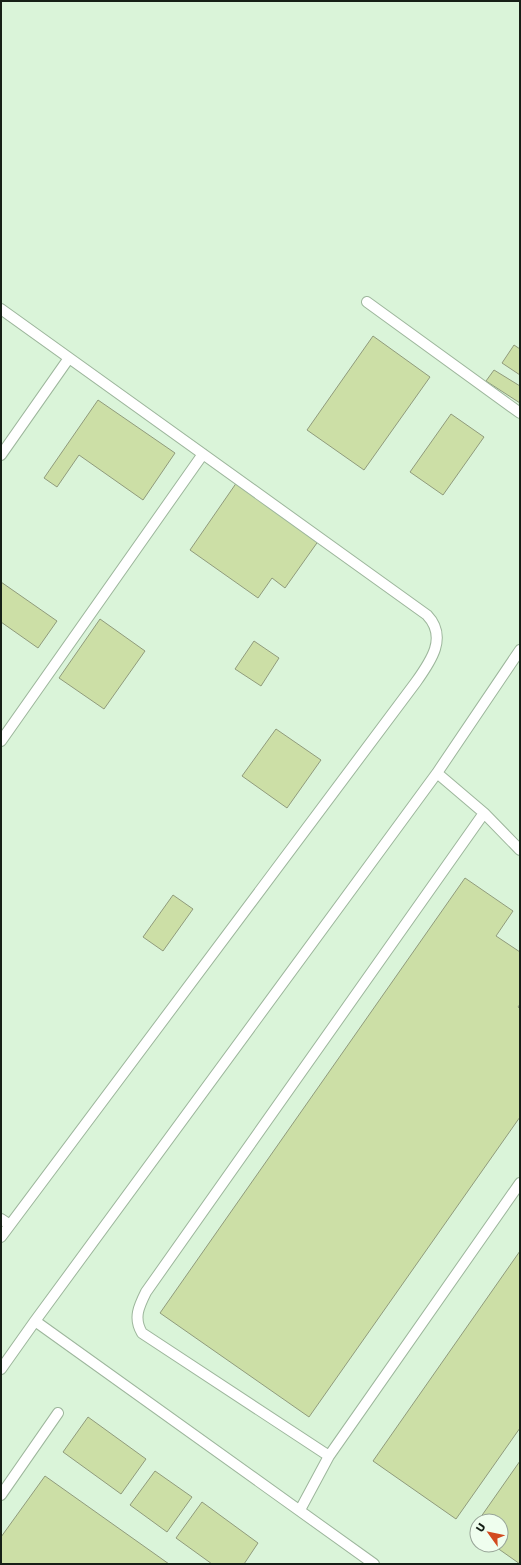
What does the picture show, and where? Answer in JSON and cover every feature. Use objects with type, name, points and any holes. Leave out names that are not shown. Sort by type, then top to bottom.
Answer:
[{"type":"lane","points":[[367,302],[520,413]]},
{"type":"lane","points":[[1,309],[427,615],[434,622],[437,631],[437,642],[425,669],[416,682],[1,1237]]},
{"type":"lane","points":[[1,455],[69,358]]},
{"type":"lane","points":[[1,741],[203,454]]},
{"type":"lane","points":[[1,1369],[437,773],[520,650]]},
{"type":"lane","points":[[437,773],[484,813],[520,850]]},
{"type":"lane","points":[[329,1456],[142,1333],[138,1327],[138,1307],[146,1292],[484,813]]},
{"type":"lane","points":[[300,1510],[329,1456],[520,1183]]},
{"type":"lane","points":[[1,1219],[10,1225]]},
{"type":"lane","points":[[35,1321],[374,1564]]},
{"type":"lane","points":[[1,1495],[58,1413]]},
{"type":"building","points":[[373,336],[430,377],[364,470],[307,430]]},
{"type":"building","points":[[514,345],[520,349],[520,375],[502,363]]},
{"type":"building","points":[[494,370],[520,386],[520,403],[486,381]]},
{"type":"building","points":[[98,400],[175,453],[143,500],[79,455],[57,487],[44,478]]},
{"type":"building","points":[[451,414],[484,437],[443,495],[410,472]]},
{"type":"building","points":[[237,482],[319,540],[285,588],[272,578],[258,598],[190,550]]},
{"type":"building","points":[[1,582],[57,621],[38,648],[1,622]]},
{"type":"building","points":[[100,619],[145,651],[104,709],[59,678]]},
{"type":"building","points":[[254,641],[279,658],[261,686],[235,669]]},
{"type":"building","points":[[276,729],[321,760],[287,808],[242,776]]},
{"type":"building","points":[[465,878],[513,911],[496,936],[520,952],[520,1004],[518,1007],[520,1009],[520,1117],[309,1417],[160,1313]]},
{"type":"building","points":[[173,895],[193,909],[163,951],[143,937]]},
{"type":"building","points":[[520,1251],[520,1428],[456,1519],[373,1461]]},
{"type":"building","points":[[88,1417],[146,1459],[121,1494],[63,1452]]},
{"type":"building","points":[[520,1461],[520,1564],[504,1553],[509,1553],[509,1513],[484,1513]]},
{"type":"building","points":[[155,1471],[192,1497],[167,1532],[130,1505]]},
{"type":"building","points":[[45,1476],[169,1564],[1,1564],[1,1537]]},
{"type":"building","points":[[202,1502],[258,1543],[244,1564],[212,1564],[176,1538]]}]
